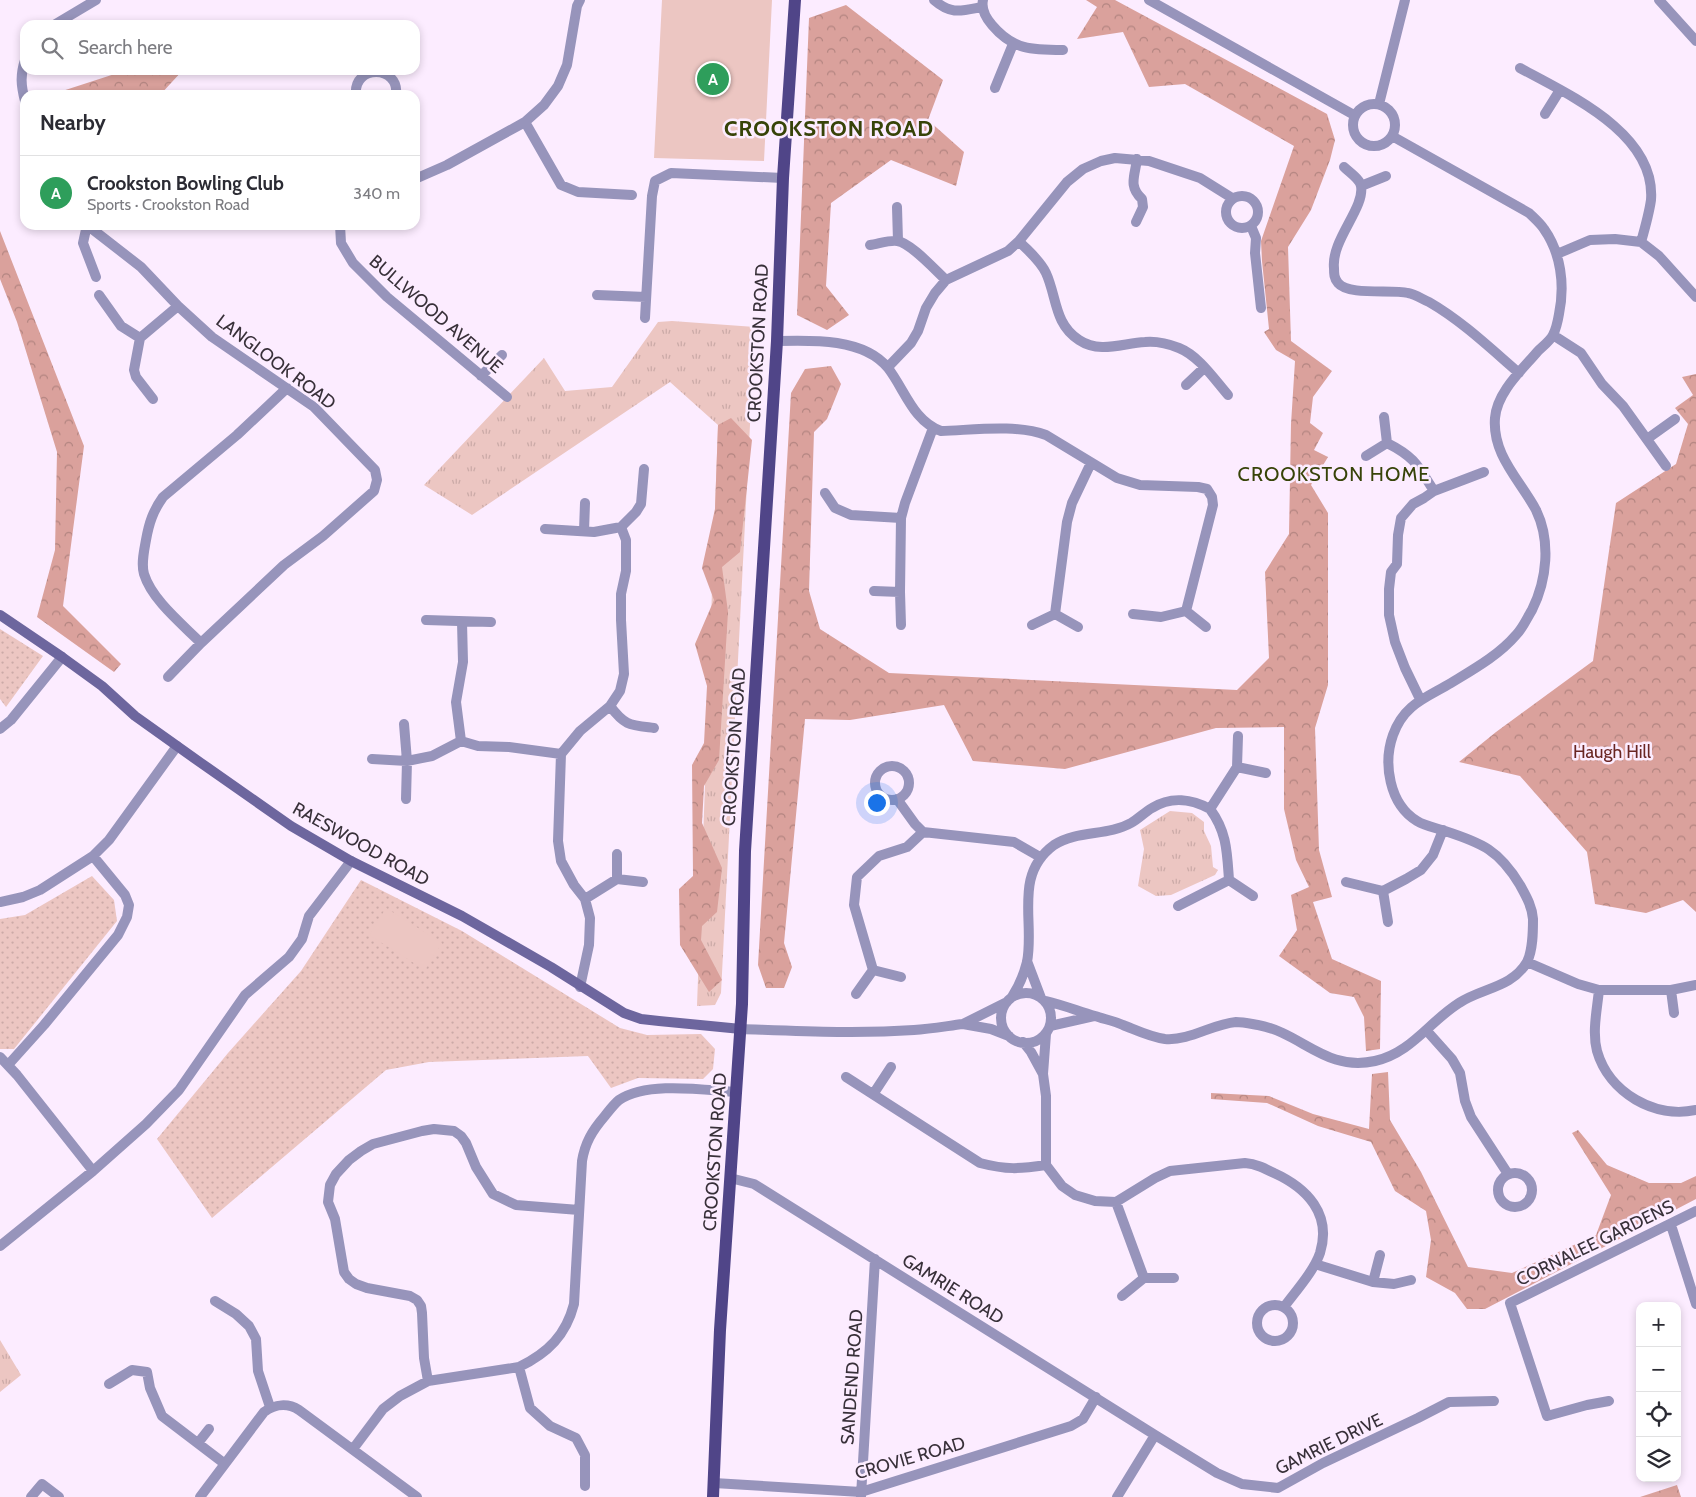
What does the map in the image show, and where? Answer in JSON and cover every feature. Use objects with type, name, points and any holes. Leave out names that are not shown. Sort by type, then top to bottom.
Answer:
[{"type":"main road","name":"CROOKSTON ROAD","points":[[713,1497],[720,1330],[741,1029],[745,851],[777,341],[783,178],[795,0]]},
{"type":"street","points":[[62,20],[96,0]]},
{"type":"street","points":[[420,177],[447,165],[525,122],[548,98],[558,86],[567,65],[577,6],[580,0]]},
{"type":"street","points":[[934,0],[952,11],[962,11],[982,3],[989,22],[1001,36],[1013,44],[1033,50],[1063,50]]},
{"type":"street","points":[[1149,0],[1354,115]]},
{"type":"street","points":[[1378,104],[1405,0]]},
{"type":"street","points":[[1659,0],[1696,41]]},
{"type":"street","points":[[995,88],[1013,44]]},
{"type":"street","points":[[1520,68],[1596,111],[1625,135],[1634,146],[1645,166],[1650,182],[1651,200],[1641,242]]},
{"type":"street","points":[[20,75],[22,90]]},
{"type":"street","points":[[357,90],[358,83],[365,75]]},
{"type":"street","points":[[386,75],[395,84],[396,90]]},
{"type":"street","points":[[1545,114],[1560,90]]},
{"type":"street","points":[[1369,104],[1378,104],[1388,108],[1394,117],[1395,126],[1392,136],[1387,142],[1379,146],[1363,144],[1353,131],[1354,115],[1360,108],[1369,104]]},
{"type":"street","points":[[525,122],[562,185],[578,192],[632,195]]},
{"type":"street","points":[[963,1024],[1025,992],[1037,995],[1043,1000],[1065,1005],[1165,1039],[1180,1038],[1236,1022],[1271,1028],[1327,1058],[1352,1063],[1373,1062],[1406,1048],[1460,1002],[1509,981],[1527,962],[1533,939],[1532,910],[1506,863],[1493,852],[1474,841],[1418,822],[1408,813],[1399,803],[1393,789],[1388,771],[1388,755],[1393,736],[1402,716],[1420,699],[1450,683],[1504,647],[1519,632],[1534,604],[1541,584],[1545,563],[1543,530],[1536,511],[1506,464],[1497,443],[1495,413],[1500,399],[1519,372],[1553,335],[1562,301],[1562,283],[1557,254],[1544,229],[1529,213],[1392,136]]},
{"type":"street","points":[[888,368],[911,343],[918,332],[926,308],[946,280],[1008,251],[1067,182],[1083,169],[1101,161],[1115,158],[1149,161],[1200,178],[1232,198]]},
{"type":"street","points":[[1136,222],[1143,207],[1142,199],[1135,193],[1133,188],[1137,159]]},
{"type":"street","points":[[1344,167],[1357,179],[1361,186],[1360,197],[1336,247],[1333,263],[1334,277],[1339,284],[1352,290],[1409,293],[1420,297],[1447,313],[1519,372]]},
{"type":"street","points":[[644,318],[652,196],[655,181],[671,173],[783,178]]},
{"type":"street","points":[[1361,186],[1386,176]]},
{"type":"street","points":[[1240,195],[1249,197],[1256,202],[1259,211],[1257,219],[1251,226],[1243,228],[1235,226],[1228,221],[1227,205],[1232,198],[1240,195]]},
{"type":"street","points":[[897,207],[898,241]]},
{"type":"street","points":[[1251,226],[1256,238],[1255,253],[1262,308]]},
{"type":"street","points":[[86,230],[83,243],[96,277]]},
{"type":"street","name":"LANGLOOK ROAD","points":[[92,230],[141,267],[178,306],[212,337],[314,407],[375,470],[377,480],[374,491],[323,536],[284,565],[201,643],[168,677]]},
{"type":"street","name":"BULLWOOD AVENUE","points":[[340,230],[341,243],[353,263],[387,298],[507,397]]},
{"type":"street","points":[[1557,254],[1590,240],[1641,242],[1659,256],[1696,297]]},
{"type":"street","points":[[870,245],[898,241],[923,258],[946,280]]},
{"type":"street","points":[[1018,241],[1038,261],[1045,272],[1057,312],[1063,324],[1080,341],[1092,346],[1105,348],[1147,342],[1165,343],[1180,348],[1193,356],[1228,395]]},
{"type":"street","points":[[99,295],[121,326],[140,338]]},
{"type":"street","points":[[597,295],[646,297]]},
{"type":"street","points":[[153,399],[136,378],[134,370],[140,338],[178,306]]},
{"type":"street","points":[[1553,335],[1581,353],[1602,384],[1623,406],[1666,466]]},
{"type":"street","points":[[777,341],[814,340],[848,345],[864,351],[888,368],[911,407],[933,428],[941,431],[1033,430],[1046,435],[1117,478],[1140,485],[1207,489],[1212,497],[1213,505],[1186,611]]},
{"type":"street","points":[[481,376],[502,355]]},
{"type":"street","points":[[1186,385],[1204,368]]},
{"type":"street","points":[[201,643],[165,606],[150,586],[144,573],[143,556],[149,523],[154,510],[163,497],[238,435],[287,388]]},
{"type":"street","points":[[1384,417],[1387,442]]},
{"type":"street","points":[[1648,439],[1675,419]]},
{"type":"street","points":[[901,625],[902,518],[905,503],[933,428]]},
{"type":"street","points":[[1387,442],[1414,460],[1434,491]]},
{"type":"street","points":[[1366,456],[1387,442]]},
{"type":"street","points":[[1056,614],[1072,503],[1091,463]]},
{"type":"street","points":[[545,529],[594,532],[621,527],[641,504],[644,469]]},
{"type":"street","points":[[1420,699],[1404,668],[1395,642],[1390,615],[1389,588],[1391,572],[1397,564],[1398,535],[1402,518],[1413,504],[1434,491],[1484,472]]},
{"type":"street","points":[[825,493],[835,508],[851,515],[902,518]]},
{"type":"street","points":[[584,531],[585,503]]},
{"type":"street","points":[[580,987],[589,936],[590,918],[585,899],[574,885],[561,861],[558,841],[561,754],[580,731],[610,706],[620,691],[624,674],[620,620],[621,594],[626,571],[626,540],[621,527]]},
{"type":"street","points":[[874,591],[900,592]]},
{"type":"street","points":[[1133,614],[1161,617],[1186,611]]},
{"type":"street","points":[[1186,611],[1206,627]]},
{"type":"street","points":[[1032,625],[1056,614]]},
{"type":"street","points":[[1056,614],[1078,628]]},
{"type":"street","name":"RAESWOOD ROAD","points":[[0,615],[102,686],[135,716],[291,826],[351,861],[462,916],[551,967],[624,1013],[641,1019],[741,1029]]},
{"type":"street","points":[[426,620],[491,622]]},
{"type":"street","points":[[461,741],[456,702],[463,662],[462,622]]},
{"type":"street","points":[[0,729],[11,720],[62,657]]},
{"type":"street","points":[[610,706],[620,720],[635,726],[654,728]]},
{"type":"street","points":[[404,724],[407,761],[406,799]]},
{"type":"street","points":[[1210,809],[1237,766],[1238,736]]},
{"type":"street","points":[[372,759],[407,761],[432,756],[461,741],[478,746],[509,746],[561,754]]},
{"type":"street","points":[[0,902],[22,898],[40,890],[93,856],[109,840],[177,746]]},
{"type":"street","points":[[1237,766],[1266,773]]},
{"type":"street","points":[[897,799],[923,832],[1014,842],[1040,857]]},
{"type":"street","points":[[1009,1036],[1002,1024],[1002,1013],[1020,984],[1027,961],[1028,887],[1040,857],[1055,845],[1069,838],[1121,827],[1154,806],[1180,800],[1197,802],[1210,809],[1218,820],[1224,835],[1229,880],[1253,896]]},
{"type":"street","points":[[1346,882],[1384,891],[1422,870],[1433,855],[1443,830]]},
{"type":"street","points":[[873,970],[854,905],[858,877],[879,856],[908,847],[923,832]]},
{"type":"street","points":[[618,854],[618,879]]},
{"type":"street","points":[[8,1066],[118,935],[127,917],[129,904],[125,896],[93,856]]},
{"type":"street","points":[[0,1246],[93,1171],[146,1124],[178,1090],[245,995],[289,957],[302,939],[310,916],[351,861]]},
{"type":"street","points":[[585,899],[618,879],[643,882]]},
{"type":"street","points":[[1178,906],[1229,880]]},
{"type":"street","points":[[1384,891],[1388,922]]},
{"type":"street","points":[[1027,961],[1051,1015],[1042,1074]]},
{"type":"street","points":[[1527,962],[1578,984],[1598,990],[1671,990],[1696,985]]},
{"type":"street","points":[[873,970],[902,977]]},
{"type":"street","points":[[856,994],[873,970]]},
{"type":"street","points":[[1598,990],[1595,1032],[1597,1051],[1608,1073],[1630,1097],[1644,1104],[1662,1111],[1685,1112],[1696,1110]]},
{"type":"street","points":[[1671,990],[1674,1013]]},
{"type":"street","points":[[741,1029],[850,1032],[914,1030],[963,1024],[991,1028],[1028,1043],[1040,1039],[1048,1030],[1094,1016]]},
{"type":"street","points":[[1427,1031],[1452,1059],[1460,1073],[1464,1101],[1471,1117],[1508,1174]]},
{"type":"street","points":[[1023,1042],[1031,1052],[1042,1074],[1046,1096],[1046,1165],[1062,1186],[1075,1195],[1095,1201],[1116,1202],[1170,1171],[1245,1164],[1256,1164],[1288,1179],[1308,1195],[1318,1210],[1322,1223],[1323,1237],[1320,1253],[1315,1264],[1284,1307]]},
{"type":"street","points":[[0,1057],[93,1171]]},
{"type":"street","points":[[874,1093],[892,1067]]},
{"type":"street","points":[[846,1077],[874,1093],[980,1163],[998,1168],[1019,1169],[1046,1165]]},
{"type":"street","points":[[352,1448],[383,1409],[400,1396],[428,1381],[519,1367],[545,1351],[560,1336],[570,1320],[574,1304],[582,1161],[585,1146],[593,1130],[620,1100],[638,1092],[662,1088],[736,1092]]},
{"type":"street","points":[[428,1381],[424,1358],[422,1313],[421,1306],[417,1300],[402,1293],[368,1288],[356,1284],[344,1272],[336,1220],[328,1202],[330,1184],[336,1174],[349,1160],[373,1144],[422,1131],[444,1129],[454,1131],[461,1136],[476,1167],[493,1194],[498,1197],[516,1205],[580,1210]]},
{"type":"street","name":"GAMRIE ROAD","points":[[730,1178],[754,1184],[1155,1435]]},
{"type":"street","points":[[1116,1202],[1144,1278]]},
{"type":"street","name":"CORNALEE GARDENS","points":[[1609,1401],[1547,1416],[1510,1303],[1696,1211]]},
{"type":"street","points":[[1671,1225],[1696,1304]]},
{"type":"street","points":[[1373,1282],[1380,1255]]},
{"type":"street","name":"SANDEND ROAD","points":[[861,1494],[876,1259]]},
{"type":"street","points":[[1315,1264],[1373,1282],[1394,1284],[1411,1280]]},
{"type":"street","points":[[1122,1296],[1144,1278],[1174,1278]]},
{"type":"street","points":[[216,1301],[236,1314],[249,1326],[256,1339],[258,1371],[270,1407]]},
{"type":"street","points":[[519,1367],[530,1408],[550,1426],[576,1438],[586,1455],[586,1486]]},
{"type":"street","points":[[109,1384],[132,1370],[147,1372],[150,1388],[162,1416],[226,1464]]},
{"type":"street","name":"CROVIE ROAD","points":[[714,1483],[861,1494],[1071,1426],[1083,1419],[1096,1397]]},
{"type":"street","name":"GAMRIE DRIVE","points":[[1155,1435],[1217,1473],[1242,1484],[1278,1492],[1324,1463],[1448,1402],[1494,1400]]},
{"type":"street","points":[[200,1497],[264,1412],[270,1407],[284,1405],[293,1406],[417,1497]]},
{"type":"street","points":[[198,1443],[209,1429]]},
{"type":"street","points":[[1117,1497],[1155,1435]]},
{"type":"street","points":[[31,1497],[42,1484],[59,1497]]},
{"type":"green space","points":[[662,0],[772,0],[764,161],[654,158]]},
{"type":"green space","points":[[1086,0],[1115,0],[1327,114],[1335,140],[1330,160],[1311,210],[1288,247],[1291,341],[1332,371],[1313,397],[1310,423],[1323,433],[1314,450],[1328,457],[1311,485],[1328,513],[1328,685],[1315,728],[1319,850],[1332,897],[1313,902],[1332,959],[1381,981],[1380,1049],[1366,1051],[1364,1017],[1354,997],[1330,993],[1279,956],[1297,930],[1291,895],[1309,887],[1296,860],[1284,809],[1284,727],[1216,728],[1065,769],[973,761],[944,705],[850,720],[805,719],[784,943],[792,967],[784,988],[766,988],[758,965],[791,393],[805,369],[831,366],[841,384],[827,419],[814,432],[809,591],[820,629],[889,673],[1237,690],[1269,658],[1265,572],[1289,534],[1291,424],[1295,361],[1276,350],[1264,332],[1269,329],[1261,241],[1294,146],[1185,84],[1149,87],[1123,32],[1077,39],[1097,7]]},
{"type":"green space","points":[[846,5],[943,80],[928,120],[964,152],[956,186],[891,160],[831,203],[826,286],[849,315],[827,330],[797,315],[809,18]]},
{"type":"green space","points":[[112,75],[178,75],[165,90],[65,90]]},
{"type":"green space","points":[[0,231],[84,446],[63,606],[121,664],[114,672],[37,617],[55,550],[57,452],[17,322],[0,279]]},
{"type":"green space","points":[[672,321],[755,327],[721,993],[715,1005],[697,1006],[718,425],[670,382],[472,515],[424,485],[544,358],[565,391],[612,387],[658,322]]},
{"type":"green space","name":"Haugh Hill","points":[[1696,374],[1696,912],[1683,900],[1646,913],[1595,904],[1587,852],[1520,776],[1459,762],[1496,732],[1593,661],[1616,503],[1676,464],[1688,424],[1675,408],[1693,395],[1682,377]]},
{"type":"green space","points":[[731,418],[752,440],[740,552],[722,567],[728,612],[719,760],[704,786],[702,823],[722,868],[717,912],[702,926],[701,940],[722,980],[709,992],[680,945],[679,889],[693,876],[692,765],[704,743],[707,686],[695,644],[714,600],[702,568],[715,509],[718,425]]},
{"type":"green space","points":[[0,629],[43,656],[6,707],[0,699]]},
{"type":"green space","points":[[1170,811],[1192,813],[1204,822],[1204,831],[1211,846],[1213,867],[1218,870],[1215,875],[1171,895],[1156,896],[1138,886],[1144,849],[1140,830]]},
{"type":"green space","points":[[92,876],[114,900],[117,921],[14,1049],[0,1049],[0,919],[25,915]]},
{"type":"green space","points":[[361,880],[462,931],[620,1028],[647,1035],[701,1034],[715,1049],[713,1069],[703,1079],[638,1078],[611,1088],[588,1056],[429,1062],[386,1070],[212,1218],[157,1139],[228,1053],[301,971]]},
{"type":"green space","points":[[386,908],[442,943],[425,970],[369,935]]},
{"type":"green space","points":[[1388,1072],[1390,1120],[1421,1172],[1468,1267],[1512,1273],[1596,1235],[1611,1195],[1572,1133],[1578,1130],[1607,1165],[1649,1183],[1681,1183],[1696,1176],[1696,1199],[1485,1309],[1467,1309],[1455,1293],[1426,1277],[1431,1240],[1426,1211],[1395,1191],[1371,1142],[1318,1126],[1267,1103],[1211,1099],[1211,1093],[1269,1096],[1313,1114],[1369,1129],[1372,1074]]},
{"type":"green space","points":[[0,1340],[21,1375],[0,1392]]},
{"type":"green space","points":[[1677,1485],[1681,1497],[1640,1497]]},
{"type":"place","name":"Crookston Bowling Club","points":[[713,79]]},
{"type":"district","name":"CROOKSTON ROAD","points":[[829,128]]},
{"type":"district","name":"CROOKSTON HOME","points":[[1334,474]]}]
